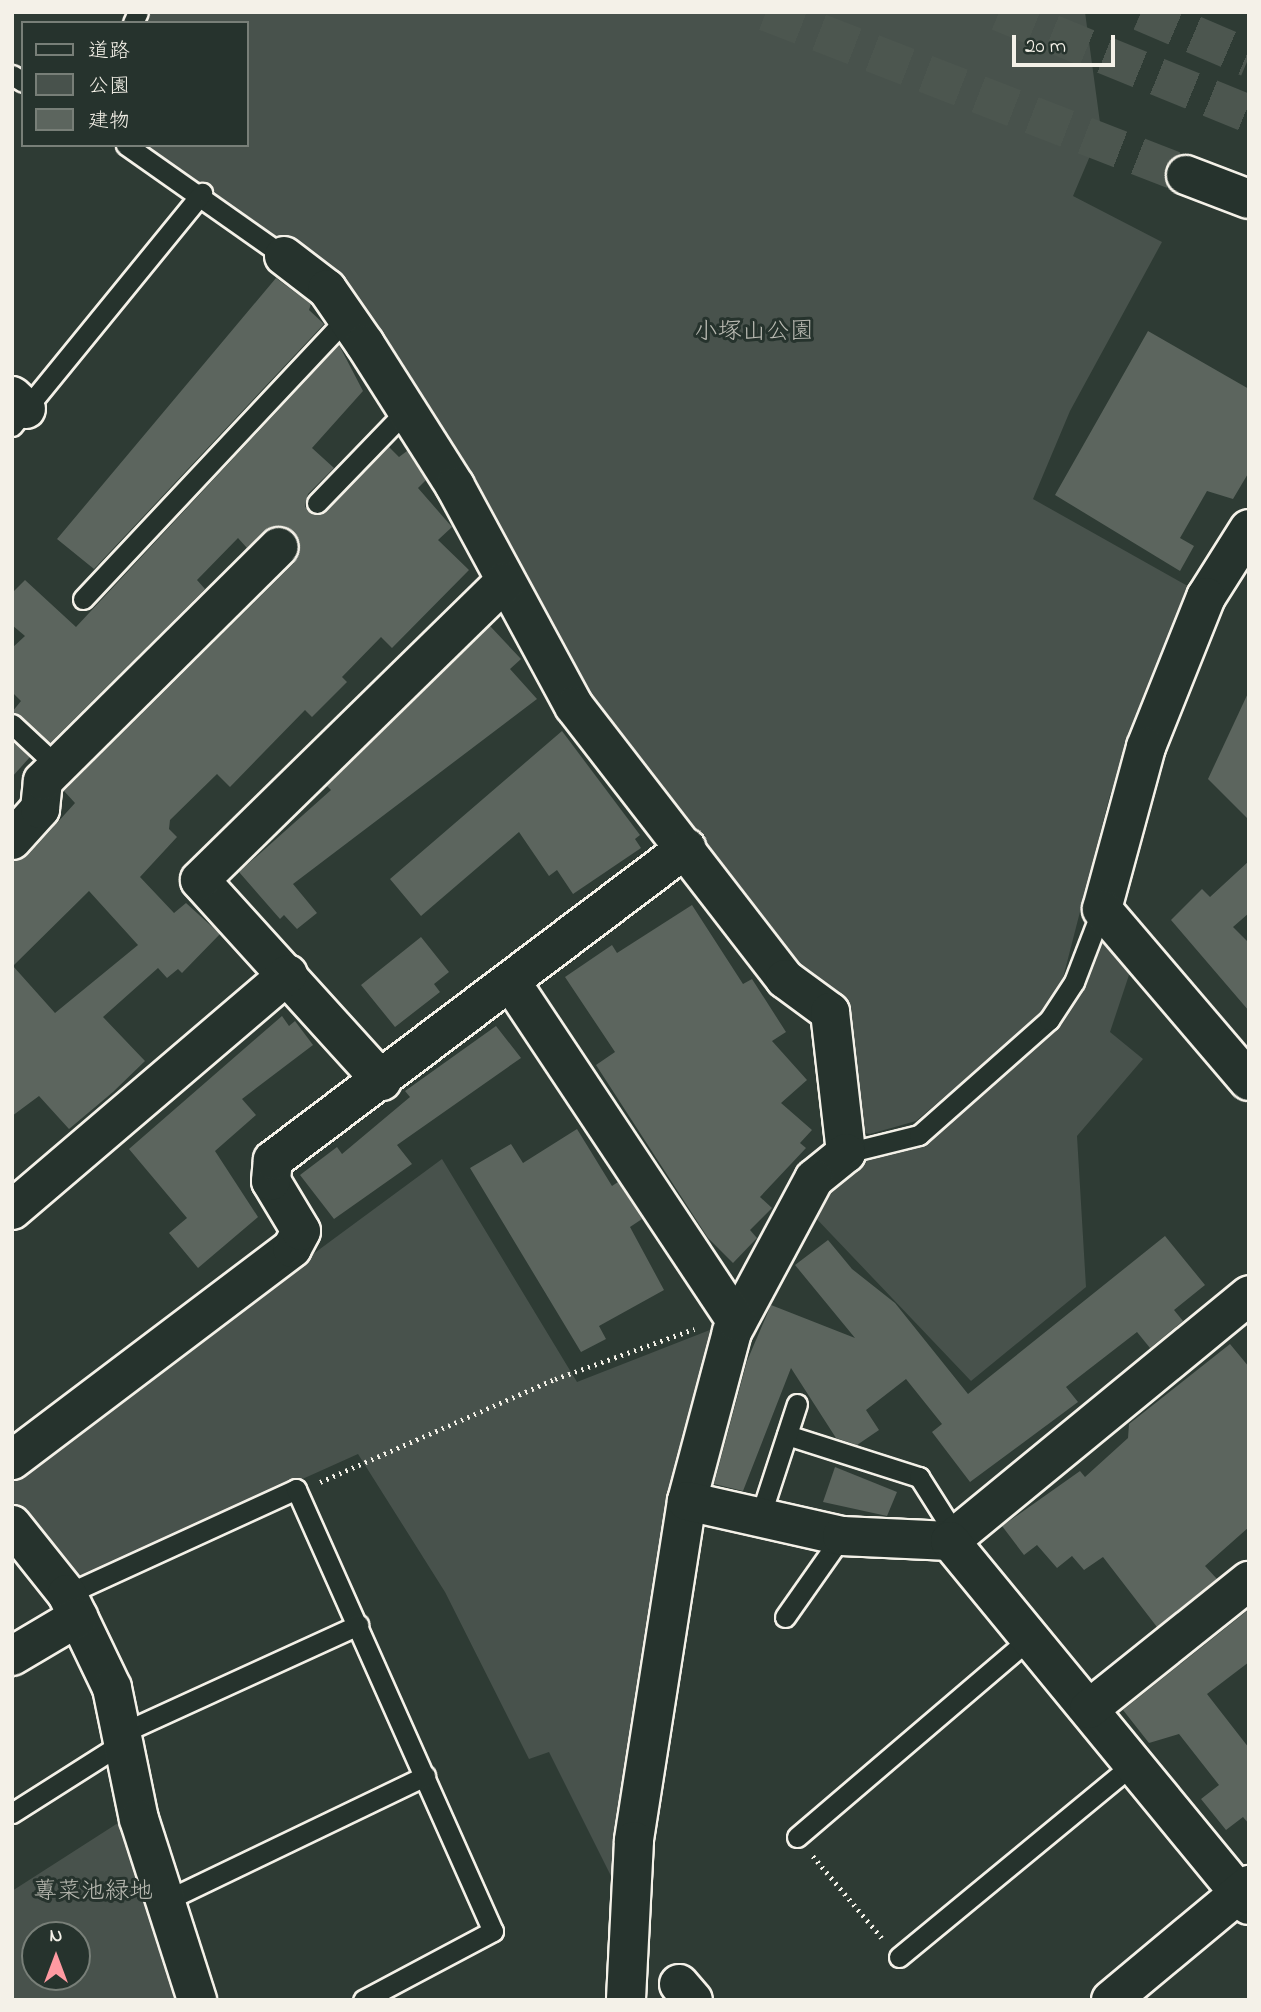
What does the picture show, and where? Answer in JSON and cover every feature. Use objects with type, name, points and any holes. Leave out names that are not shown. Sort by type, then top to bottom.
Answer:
[{"type":"main road","points":[[1186,175],[1249,198]]},
{"type":"main road","points":[[284,256],[327,289],[347,317],[405,412],[455,486],[504,582],[574,706],[786,979],[830,1012],[846,1153],[814,1179],[735,1319],[687,1501],[634,1841],[626,2000]]},
{"type":"main road","points":[[1249,529],[1206,597],[1146,747],[1102,909],[1249,1081]]},
{"type":"main road","points":[[12,840],[40,810],[43,781],[279,547]]},
{"type":"main road","points":[[382,1081],[288,974],[200,880],[504,582]]},
{"type":"main road","points":[[12,1460],[292,1248],[299,1222],[267,1169],[686,848]]},
{"type":"main road","points":[[12,1210],[288,974]]},
{"type":"main road","points":[[511,982],[735,1319]]},
{"type":"main road","points":[[687,1501],[759,1520],[842,1536],[954,1539],[1249,1295]]},
{"type":"main road","points":[[12,1525],[72,1605],[112,1688],[163,1902],[197,2000]]},
{"type":"main road","points":[[954,1539],[1089,1709],[1246,1894],[1111,2000]]},
{"type":"main road","points":[[1089,1709],[1249,1581]]},
{"type":"main road","points":[[12,1656],[72,1605]]},
{"type":"lane","points":[[129,147],[202,193],[284,256]]},
{"type":"lane","points":[[17,410],[202,193]]},
{"type":"lane","points":[[83,599],[347,317]]},
{"type":"lane","points":[[317,503],[405,412]]},
{"type":"lane","points":[[12,724],[57,766]]},
{"type":"lane","points":[[846,1153],[919,1135],[1049,1020],[1074,982],[1102,909]]},
{"type":"lane","points":[[759,1520],[797,1404]]},
{"type":"lane","points":[[787,1435],[919,1478],[954,1539]]},
{"type":"lane","points":[[72,1605],[296,1489],[493,1931],[363,2000]]},
{"type":"lane","points":[[786,1617],[842,1536]]},
{"type":"lane","points":[[12,1814],[123,1737],[358,1625]]},
{"type":"lane","points":[[797,1837],[1031,1637]]},
{"type":"lane","points":[[899,1957],[1134,1763]]},
{"type":"lane","points":[[163,1902],[425,1776]]},
{"type":"path","points":[[296,1489],[555,1379],[735,1319]]},
{"type":"path","points":[[797,1837],[899,1957]]},
{"type":"green space","name":"小塚山公園","points":[[148,12],[1085,12],[1101,130],[1073,196],[1162,242],[1070,411],[1033,499],[1193,589],[1110,795],[1063,978],[1041,1015],[916,1121],[870,1134],[854,1131],[798,968],[591,700],[381,332],[288,244],[145,147],[248,147],[248,21],[143,21]]},
{"type":"green space","points":[[1099,933],[1135,957],[1110,1032],[1143,1059],[1077,1136],[1086,1287],[971,1381],[812,1214],[854,1160],[898,1148],[1054,1026]]},
{"type":"green space","points":[[442,1159],[577,1382],[720,1326],[614,1882],[549,1752],[529,1759],[445,1592],[358,1454],[84,1577],[76,1577],[12,1507],[12,1476]]},
{"type":"green space","name":"蓴菜池緑地","points":[[118,1823],[178,2000],[12,2000],[12,1891]]},
{"type":"building","points":[[276,278],[311,304],[309,310],[324,324],[94,569],[57,539]]},
{"type":"building","points":[[1148,331],[1249,389],[1249,472],[1233,499],[1207,491],[1180,538],[1194,546],[1180,571],[1055,495]]},
{"type":"building","points":[[339,345],[363,391],[312,448],[334,468],[308,494],[305,507],[321,514],[389,447],[399,457],[407,451],[426,480],[418,488],[452,527],[438,540],[469,570],[392,648],[381,637],[342,677],[347,682],[312,717],[305,710],[230,787],[217,774],[170,820],[169,829],[177,837],[140,877],[174,913],[186,903],[220,934],[182,973],[178,969],[167,978],[158,968],[103,1017],[145,1061],[69,1129],[39,1096],[12,1116],[12,861],[28,855],[75,803],[64,791],[294,563],[300,542],[284,526],[264,531],[247,548],[238,538],[197,580],[205,589],[50,743],[12,712],[21,701],[12,692],[12,648],[25,636],[12,625],[12,593],[25,580],[76,627]],"holes":[[[89,891],[138,945],[55,1013],[13,966]]]},
{"type":"building","points":[[490,626],[521,659],[510,669],[537,699],[293,884],[317,913],[297,929],[284,915],[280,919],[239,872],[331,790],[327,786]]},
{"type":"building","points":[[1249,691],[1249,820],[1208,779]]},
{"type":"building","points":[[562,731],[640,835],[635,839],[641,848],[573,894],[557,870],[549,876],[519,832],[421,916],[390,879]]},
{"type":"building","points":[[12,741],[30,757],[12,777]]},
{"type":"building","points":[[1249,861],[1249,913],[1233,927],[1249,943],[1249,1011],[1171,920],[1202,889],[1210,897]]},
{"type":"building","points":[[692,905],[743,984],[752,979],[786,1032],[772,1041],[807,1080],[781,1103],[812,1130],[800,1143],[806,1148],[760,1197],[772,1208],[750,1230],[757,1238],[733,1263],[708,1238],[596,1065],[615,1052],[565,977],[612,945],[617,953]]},
{"type":"building","points":[[421,937],[449,972],[434,984],[440,992],[395,1027],[361,985]]},
{"type":"building","points":[[282,1016],[289,1026],[295,1021],[313,1045],[242,1099],[256,1115],[215,1151],[258,1217],[198,1268],[169,1233],[187,1218],[129,1149]]},
{"type":"building","points":[[496,1026],[521,1058],[397,1145],[412,1164],[334,1219],[300,1175],[337,1147],[342,1154],[410,1097],[405,1091]]},
{"type":"building","points":[[577,1129],[612,1186],[618,1182],[642,1219],[630,1227],[664,1290],[599,1326],[606,1339],[581,1352],[470,1168],[511,1144],[523,1163]]},
{"type":"building","points":[[1165,1236],[1205,1285],[1174,1310],[1183,1321],[1150,1348],[1137,1332],[1066,1387],[1078,1402],[970,1482],[932,1432],[942,1424],[906,1379],[866,1410],[879,1430],[857,1445],[836,1438],[791,1368],[743,1491],[714,1484],[747,1361],[771,1305],[855,1338],[795,1265],[828,1240],[852,1269],[895,1303],[968,1394]]},
{"type":"building","points":[[1230,1344],[1249,1367],[1249,1527],[1205,1566],[1217,1579],[1157,1627],[1103,1557],[1084,1570],[1072,1556],[1057,1568],[1037,1545],[1024,1555],[1002,1526],[1080,1471],[1085,1477],[1128,1438],[1129,1424]]},
{"type":"building","points":[[835,1467],[897,1492],[887,1516],[823,1502]]},
{"type":"building","points":[[1247,1611],[1249,1662],[1207,1694],[1249,1748],[1249,1824],[1243,1817],[1226,1830],[1201,1799],[1219,1785],[1179,1734],[1149,1743],[1123,1710]]},
{"type":"tunnel","points":[[766,12],[1186,175]]},
{"type":"tunnel","points":[[999,12],[1249,114]]},
{"type":"tunnel","points":[[1141,12],[1249,58]]}]
